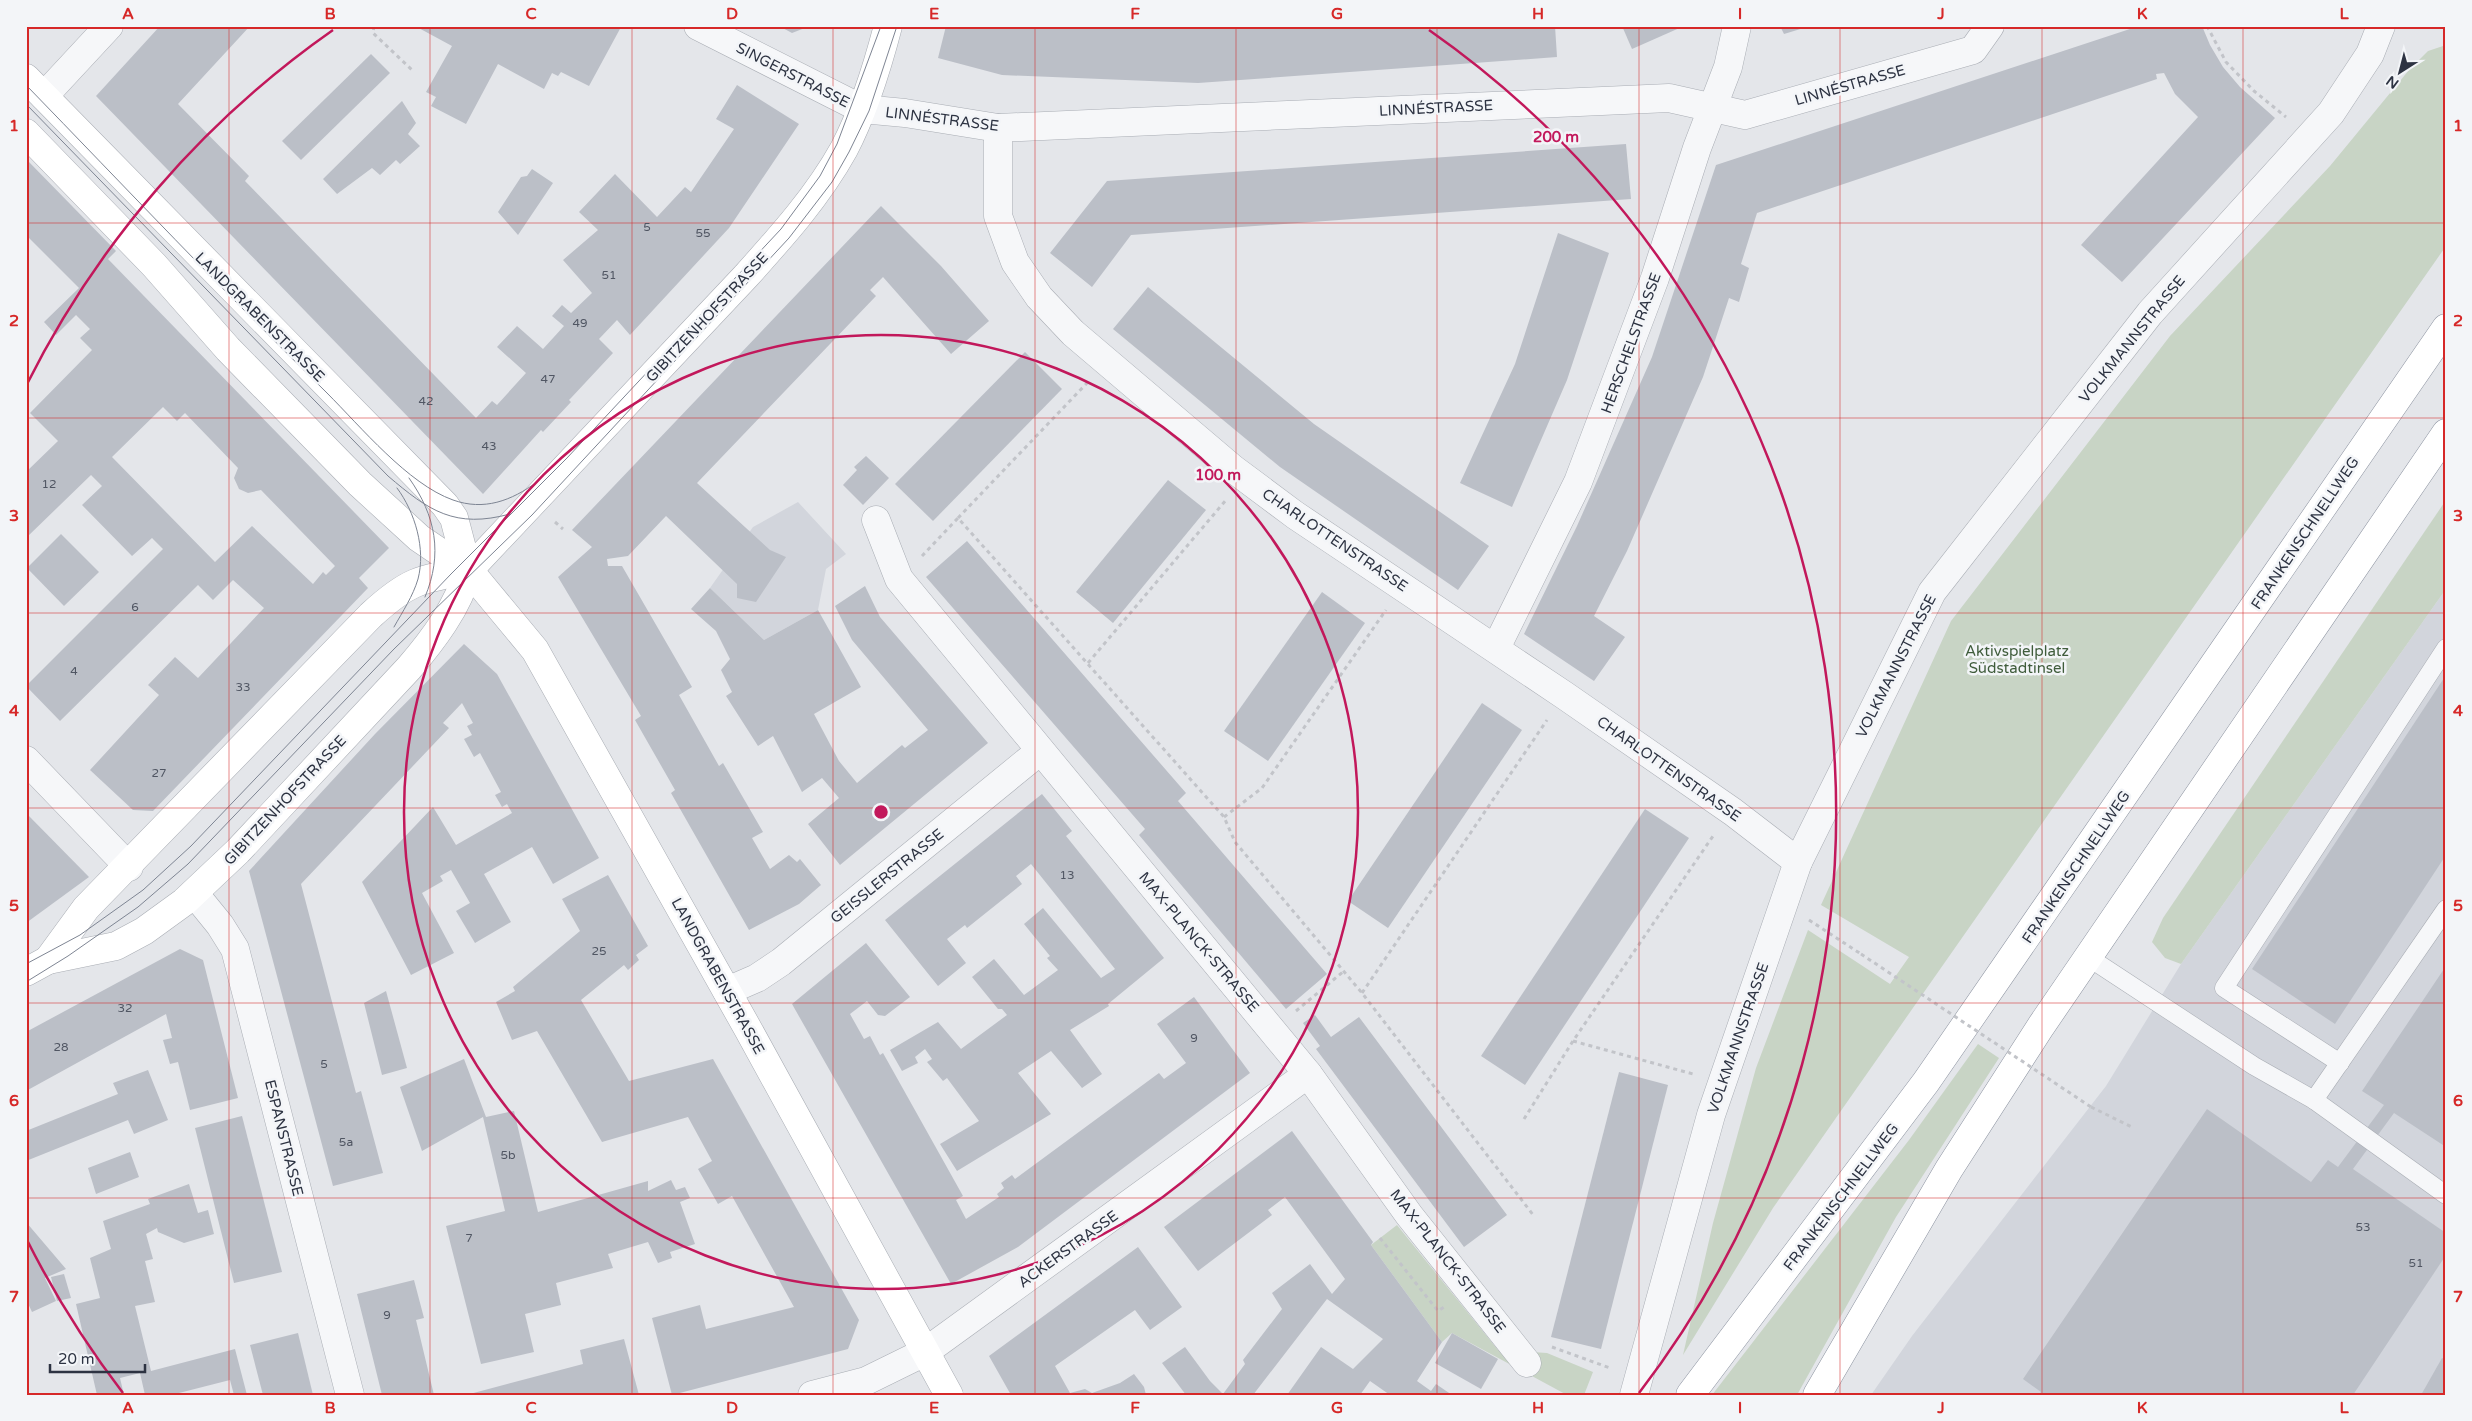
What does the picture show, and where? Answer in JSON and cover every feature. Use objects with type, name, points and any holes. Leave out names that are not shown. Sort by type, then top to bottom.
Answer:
[{"type":"main road","name":"GIBITZENHOFSTRASSE","points":[[37,966],[116,946],[144,931],[194,893],[238,851],[416,660],[435,636],[451,610],[468,571],[785,233],[835,164],[862,109],[888,26]]},
{"type":"main road","name":"LANDGRABENSTRASSE","points":[[35,87],[445,505],[454,518],[468,571]]},
{"type":"main road","name":"LANDGRABENSTRASSE","points":[[26,133],[154,265],[228,349],[360,484],[419,538],[468,571],[535,650],[727,991],[949,1395]]},
{"type":"main road","name":"FRANKENSCHNELLWEG","points":[[1690,1395],[1824,1221],[1926,1082],[2446,328]]},
{"type":"main road","points":[[1817,1395],[1949,1169],[2088,957],[2446,433]]},
{"type":"main road","name":"GIBITZENHOFSTRASSE","points":[[37,966],[86,908],[388,600],[403,588],[417,581],[468,571]]},
{"type":"street","points":[[35,87],[109,26]]},
{"type":"street","name":"SINGERSTRASSE","points":[[698,26],[862,109]]},
{"type":"street","name":"HERSCHELSTRASSE","points":[[1496,648],[1578,482],[1655,278],[1697,148],[1728,67],[1737,26]]},
{"type":"street","name":"LINNÉSTRASSE","points":[[862,109],[998,128],[1669,98],[1745,115],[1973,50],[1990,26]]},
{"type":"street","name":"VOLKMANNSTRASSE","points":[[1636,1387],[1711,1115],[1798,862],[1932,592],[2150,313],[2331,113],[2370,54],[2382,26]]},
{"type":"street","name":"CHARLOTTENSTRASSE","points":[[998,128],[998,216],[1015,262],[1039,297],[1073,333],[1106,363],[1245,477],[1295,515],[1496,648],[1733,812],[1798,862]]},
{"type":"street","name":"MAX-PLANCK-STRASSE","points":[[876,520],[899,579],[1308,1074],[1409,1215],[1527,1364]]},
{"type":"street","name":"GEISSLERSTRASSE","points":[[727,991],[757,978],[781,962],[1040,751]]},
{"type":"street","points":[[26,760],[129,866]]},
{"type":"street","name":"ESPANSTRASSE","points":[[194,893],[220,925],[235,949],[350,1395]]},
{"type":"street","name":"ACKERSTRASSE","points":[[812,1395],[866,1380],[925,1352],[1308,1074]]},
{"type":"lane","points":[[2340,1063],[2224,988],[2446,648]]},
{"type":"lane","points":[[2314,1100],[2446,909]]},
{"type":"lane","points":[[2088,957],[2254,1066],[2314,1100],[2446,1195]]},
{"type":"path","points":[[374,26],[373,33],[413,71]]},
{"type":"path","points":[[2207,26],[2226,62],[2254,92],[2310,136]]},
{"type":"path","points":[[899,579],[1106,363]]},
{"type":"path","points":[[1088,663],[1245,477]]},
{"type":"path","points":[[958,518],[1224,817],[1235,842],[1362,993],[1534,1216]]},
{"type":"path","points":[[1224,817],[1262,788],[1402,586]]},
{"type":"path","points":[[1362,993],[1564,696]]},
{"type":"path","points":[[1524,1119],[1572,1041],[1706,845],[1733,812]]},
{"type":"path","points":[[1783,904],[2091,1107],[2134,1128]]},
{"type":"path","points":[[1272,1031],[1344,971]]},
{"type":"path","points":[[1572,1041],[1723,1082]]},
{"type":"path","points":[[1527,1364],[1550,1346],[1636,1387]]},
{"type":"shaded area","points":[[798,502],[846,554],[826,569],[818,610],[764,640],[710,588],[753,527]]},
{"type":"shaded area","points":[[2446,589],[2446,1395],[1871,1395],[1912,1336],[2106,1086],[2181,964]]},
{"type":"green space","name":"Aktivspielplatz Südstadtinsel","points":[[2446,45],[2446,246],[1773,1208],[1683,1355],[1713,1223],[1756,1068],[1808,930],[1890,984],[1909,957],[1821,905],[1951,621],[2170,336],[2330,166],[2409,70],[2428,51]]},
{"type":"green space","points":[[2446,500],[2446,589],[2181,964],[2165,958],[2152,942],[2163,918]]},
{"type":"green space","points":[[1978,1044],[1999,1058],[1896,1217],[1797,1395],[1712,1395],[1909,1140]]},
{"type":"green space","points":[[1397,1225],[1498,1350],[1547,1353],[1593,1372],[1584,1395],[1567,1395],[1452,1333],[1442,1342],[1371,1245]]},
{"type":"building","points":[[160,26],[250,26],[178,104],[249,176],[245,181],[476,418],[492,401],[497,405],[526,373],[497,347],[517,326],[543,349],[564,326],[552,316],[562,305],[571,313],[592,293],[563,260],[598,230],[579,212],[615,174],[657,217],[685,187],[691,192],[734,129],[716,119],[737,85],[799,124],[729,228],[630,335],[617,320],[599,339],[613,353],[569,400],[571,402],[543,432],[541,430],[483,494],[96,96]]},
{"type":"building","points":[[415,26],[621,27],[589,86],[561,72],[558,76],[552,73],[544,89],[498,64],[466,124],[431,106],[436,97],[426,92],[452,46]]},
{"type":"building","points":[[779,26],[810,26],[792,33]]},
{"type":"building","points":[[946,26],[1102,26],[1197,29],[1197,26],[1555,26],[1557,57],[1198,83],[1002,75],[938,58]]},
{"type":"building","points":[[1622,26],[1684,26],[1632,49]]},
{"type":"building","points":[[1780,26],[1807,26],[1807,27],[1784,34]]},
{"type":"building","points":[[2139,26],[2202,26],[2210,45],[2223,67],[2240,87],[2275,118],[2122,282],[2081,245],[2198,117],[2175,94],[2164,73],[2156,74],[2157,79],[1757,213],[1741,264],[1749,268],[1739,302],[1729,298],[1703,377],[1627,551],[1594,616],[1625,637],[1594,681],[1524,634],[1577,526],[1652,357],[1716,165]]},
{"type":"building","points":[[371,54],[390,73],[301,160],[282,141]]},
{"type":"building","points":[[402,101],[416,123],[408,134],[420,146],[400,164],[396,160],[380,175],[372,168],[337,194],[323,179]]},
{"type":"building","points":[[1626,144],[1631,199],[1131,235],[1092,287],[1050,253],[1107,181]]},
{"type":"building","points":[[29,162],[116,251],[108,259],[389,548],[359,578],[368,588],[153,811],[133,810],[90,770],[159,695],[148,685],[175,657],[198,678],[264,608],[233,580],[213,600],[198,585],[60,721],[26,686],[163,549],[152,538],[132,556],[82,505],[102,486],[91,475],[26,538],[26,472],[58,441],[30,413],[92,350],[80,338],[90,329],[76,315],[56,335],[44,322],[79,288],[26,235],[26,165]],"holes":[[[163,407],[177,421],[185,413],[238,468],[234,478],[239,489],[248,493],[261,490],[335,566],[326,575],[323,572],[313,584],[252,526],[215,562],[112,457]]]},
{"type":"building","points":[[532,169],[553,183],[518,235],[498,212],[521,177],[527,176]]},
{"type":"building","points":[[881,206],[941,266],[989,321],[951,354],[883,277],[870,290],[876,296],[697,483],[770,550],[786,557],[756,602],[737,598],[737,584],[666,516],[628,556],[607,559],[608,566],[622,566],[692,687],[679,695],[719,766],[723,763],[763,832],[752,838],[770,869],[789,855],[797,862],[800,859],[821,885],[799,904],[749,930],[671,793],[675,790],[635,720],[641,716],[558,577],[592,547],[572,530]]},
{"type":"building","points":[[1558,233],[1609,253],[1567,380],[1512,507],[1460,483],[1515,364]]},
{"type":"building","points":[[1148,287],[1314,424],[1489,546],[1458,590],[1280,467],[1113,329]]},
{"type":"building","points":[[1025,352],[1062,389],[933,521],[895,484]]},
{"type":"building","points":[[866,456],[889,478],[863,505],[843,485],[857,470],[854,467]]},
{"type":"building","points":[[1168,480],[1206,510],[1113,623],[1076,592]]},
{"type":"building","points":[[61,534],[99,572],[64,606],[27,568]]},
{"type":"building","points":[[967,541],[1186,793],[1178,801],[1327,974],[1286,1009],[1139,835],[1145,829],[926,577]]},
{"type":"building","points":[[865,586],[880,617],[988,743],[840,865],[808,824],[839,798],[822,778],[802,792],[773,736],[758,746],[726,696],[732,692],[721,670],[730,659],[716,631],[691,609],[710,588],[764,640],[818,610],[861,687],[814,714],[839,761],[857,783],[902,745],[905,748],[928,730],[852,640],[835,606]]},
{"type":"building","points":[[1322,592],[1365,623],[1268,761],[1224,731]]},
{"type":"building","points":[[464,644],[497,674],[599,858],[553,884],[532,847],[484,874],[511,922],[475,943],[456,911],[470,903],[451,870],[440,876],[443,881],[422,893],[454,953],[411,975],[362,882],[433,807],[456,845],[512,813],[507,804],[502,807],[495,795],[501,792],[480,753],[474,757],[464,739],[472,735],[467,726],[473,723],[462,703],[443,723],[449,728],[301,884],[356,1093],[361,1091],[383,1173],[333,1186],[249,871],[375,734]]},
{"type":"building","points":[[2446,675],[2446,855],[2335,1024],[2252,969]]},
{"type":"building","points":[[1482,703],[1522,730],[1388,928],[1348,901]]},
{"type":"building","points":[[1042,794],[1072,831],[1066,836],[1164,958],[1108,1004],[1109,1006],[1070,1030],[1102,1074],[1082,1088],[1051,1051],[1018,1073],[1051,1114],[957,1171],[940,1144],[979,1121],[947,1078],[943,1081],[927,1062],[932,1059],[925,1049],[915,1057],[918,1063],[902,1071],[890,1050],[938,1022],[961,1049],[1007,1015],[1002,1009],[998,1009],[972,977],[994,959],[1024,995],[1058,970],[1047,958],[1050,956],[1024,924],[1043,908],[1101,978],[1115,969],[1031,864],[1016,876],[1022,884],[967,928],[965,925],[947,939],[966,963],[938,986],[885,920]]},
{"type":"building","points":[[1645,809],[1689,838],[1525,1085],[1481,1056]]},
{"type":"building","points":[[26,813],[89,877],[26,923]]},
{"type":"building","points":[[608,875],[648,946],[636,955],[639,960],[628,970],[624,965],[581,1000],[629,1081],[713,1059],[859,1320],[848,1349],[672,1395],[652,1318],[700,1305],[706,1329],[794,1307],[732,1196],[718,1204],[698,1169],[712,1161],[688,1117],[602,1142],[537,1031],[512,1040],[496,1002],[515,991],[513,987],[580,931],[562,899]]},
{"type":"building","points":[[866,943],[910,997],[885,1016],[878,1015],[867,1001],[850,1014],[864,1039],[870,1036],[880,1055],[883,1053],[963,1196],[956,1200],[966,1219],[999,1197],[997,1194],[1004,1188],[1001,1183],[1012,1175],[1015,1179],[1159,1073],[1164,1079],[1186,1063],[1157,1024],[1194,997],[1250,1073],[1018,1247],[951,1284],[792,1004]]},
{"type":"building","points":[[180,949],[203,960],[238,1098],[190,1110],[178,1062],[170,1064],[163,1040],[172,1038],[166,1014],[26,1091],[26,1032]]},
{"type":"building","points":[[2446,966],[2446,1147],[2394,1113],[2353,1169],[2446,1233],[2446,1255],[2353,1395],[2038,1395],[2041,1392],[2023,1379],[2207,1109],[2311,1182],[2328,1160],[2338,1167],[2384,1105],[2362,1091]]},
{"type":"building","points":[[386,991],[407,1068],[382,1075],[364,1003]]},
{"type":"building","points":[[1315,1015],[1331,1037],[1359,1017],[1507,1215],[1464,1247],[1316,1049],[1320,1046],[1303,1023]]},
{"type":"building","points":[[464,1059],[486,1117],[514,1111],[538,1212],[648,1181],[648,1191],[671,1180],[676,1190],[685,1187],[690,1198],[680,1202],[695,1244],[670,1252],[672,1258],[658,1263],[648,1242],[608,1254],[613,1268],[556,1283],[561,1305],[525,1314],[534,1352],[481,1364],[446,1226],[505,1211],[483,1117],[422,1151],[400,1087]]},
{"type":"building","points":[[148,1070],[168,1120],[134,1134],[128,1120],[26,1161],[26,1131],[118,1094],[113,1083]]},
{"type":"building","points":[[1619,1072],[1668,1085],[1601,1349],[1551,1337]]},
{"type":"building","points":[[242,1116],[282,1272],[234,1283],[195,1128]]},
{"type":"building","points":[[1292,1131],[1373,1242],[1371,1245],[1442,1342],[1417,1381],[1431,1391],[1436,1384],[1452,1395],[1390,1395],[1370,1381],[1360,1395],[1287,1395],[1321,1347],[1353,1369],[1383,1339],[1327,1299],[1253,1395],[1186,1395],[1162,1363],[1185,1347],[1210,1381],[1223,1394],[1245,1364],[1243,1360],[1282,1309],[1272,1293],[1310,1264],[1332,1294],[1345,1279],[1285,1197],[1268,1210],[1272,1215],[1198,1271],[1164,1227]]},
{"type":"building","points":[[130,1152],[139,1177],[96,1194],[88,1168]]},
{"type":"building","points":[[189,1184],[198,1213],[208,1210],[214,1234],[184,1243],[158,1232],[157,1228],[146,1234],[153,1259],[145,1261],[155,1302],[135,1306],[151,1371],[235,1349],[247,1395],[234,1395],[230,1380],[179,1393],[179,1395],[145,1395],[140,1373],[120,1378],[124,1395],[97,1395],[76,1304],[100,1298],[90,1258],[111,1249],[103,1221],[150,1204],[148,1199]]},
{"type":"building","points":[[26,1222],[66,1269],[45,1278],[56,1301],[32,1312],[26,1299]]},
{"type":"building","points":[[1138,1247],[1182,1307],[1150,1330],[1135,1310],[1055,1366],[1070,1393],[1085,1389],[1092,1393],[1120,1383],[1134,1374],[1144,1387],[1146,1395],[1011,1395],[989,1356]]},
{"type":"building","points":[[64,1274],[71,1298],[57,1301],[51,1277]]},
{"type":"building","points":[[414,1280],[424,1318],[416,1320],[434,1395],[382,1395],[357,1294]]},
{"type":"building","points":[[298,1333],[313,1395],[263,1395],[250,1345]]},
{"type":"building","points":[[1452,1333],[1498,1359],[1481,1389],[1435,1363]]},
{"type":"building","points":[[624,1339],[639,1395],[466,1395],[583,1364],[580,1350]]},
{"type":"building","points":[[2442,1358],[2446,1360],[2446,1395],[2421,1395]]},
{"type":"tram line","points":[[26,964],[80,935],[143,890],[191,846],[451,574],[567,458],[781,229],[820,176],[837,144],[881,26]]},
{"type":"tram line","points":[[26,982],[68,956],[138,907],[188,864],[394,649],[532,515],[789,238],[832,182],[849,152],[869,111],[897,26]]},
{"type":"tram line","points":[[26,85],[370,438],[402,468],[436,492],[464,503],[486,504],[497,502],[507,499],[537,482]]},
{"type":"tram line","points":[[26,104],[388,476],[417,499],[444,514],[458,518],[474,519],[510,514]]},
{"type":"tram line","points":[[409,478],[425,507],[431,521],[434,536],[434,566],[425,597]]},
{"type":"tram line","points":[[394,627],[416,585],[421,556],[414,519],[397,488]]}]
